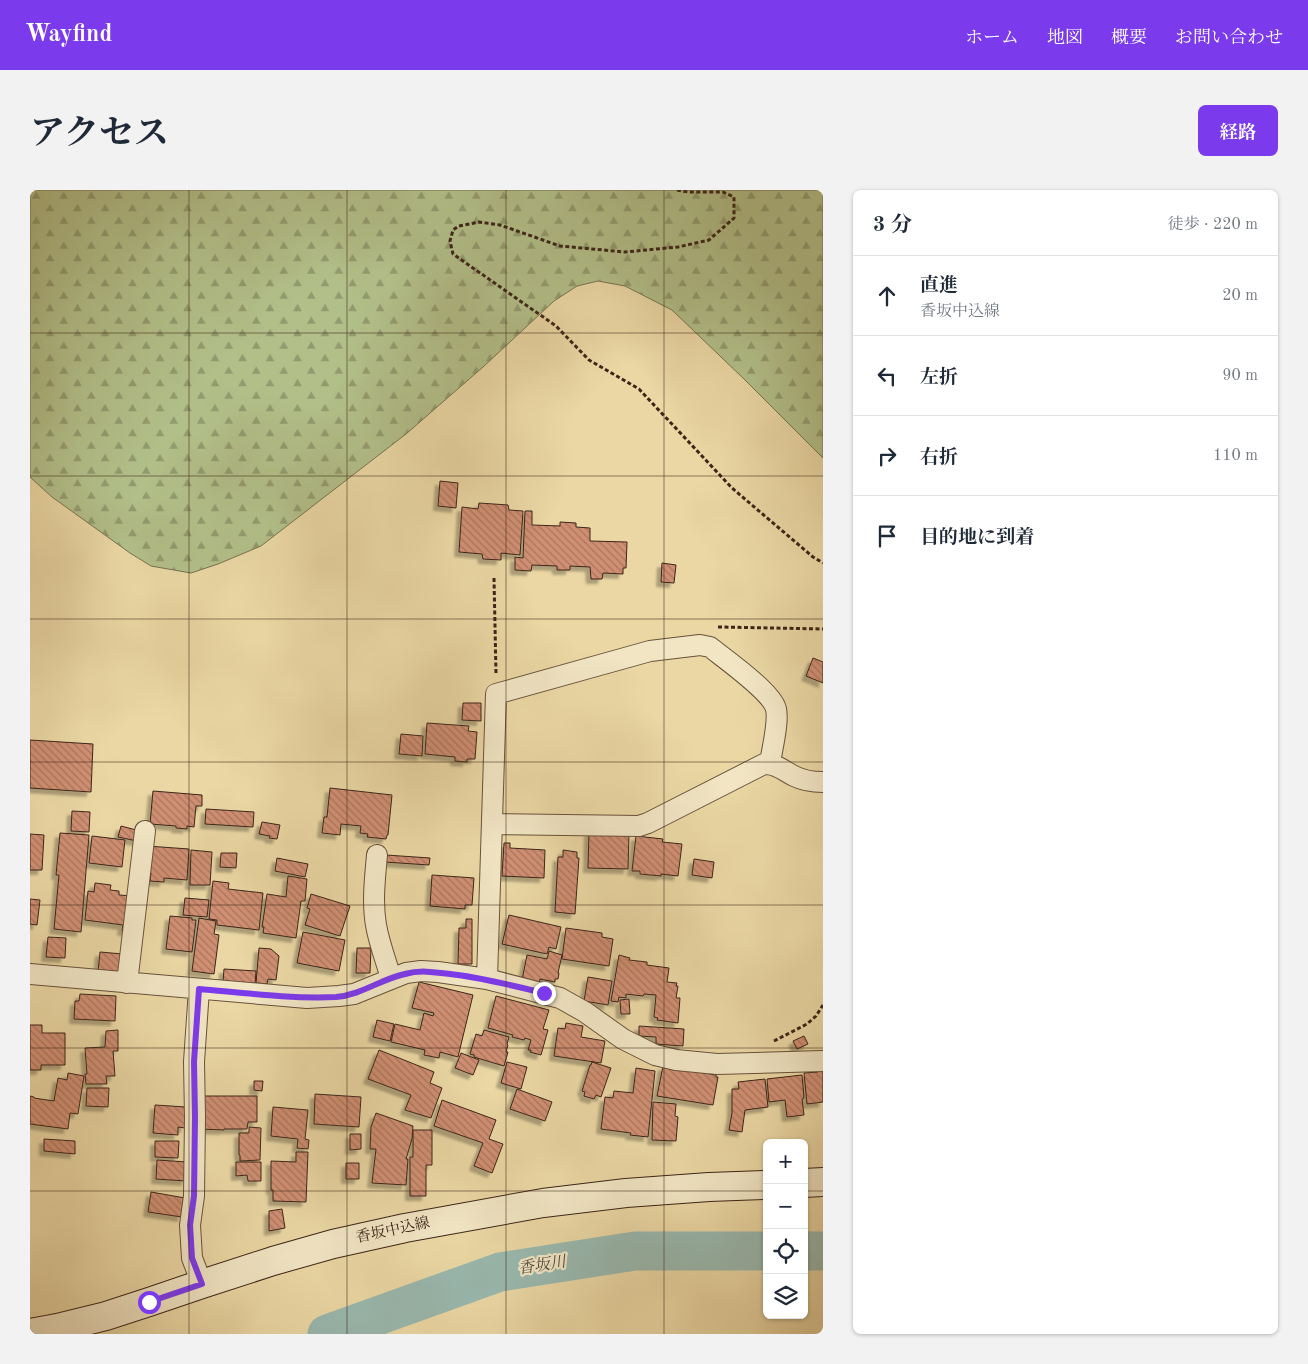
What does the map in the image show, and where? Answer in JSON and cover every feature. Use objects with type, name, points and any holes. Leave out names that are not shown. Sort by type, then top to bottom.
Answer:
[{"type":"main road","points":[[808,1183],[823,1182]]},
{"type":"main road","name":"香坂中込線","points":[[30,1333],[106,1316],[333,1244],[405,1228],[524,1206],[626,1193],[763,1184]]},
{"type":"street","points":[[487,979],[496,694],[650,651],[700,645],[710,648],[766,693],[776,708],[776,724],[770,763]]},
{"type":"street","points":[[492,824],[639,826],[759,766],[770,763],[796,777],[823,782]]},
{"type":"street","points":[[127,983],[144,831]]},
{"type":"street","points":[[377,855],[374,910],[376,927],[391,978]]},
{"type":"street","points":[[30,974],[307,998],[354,994],[406,973],[421,971],[438,972],[487,979],[560,998],[585,1012],[623,1039],[655,1055],[676,1060],[717,1064],[823,1061]]},
{"type":"street","points":[[199,989],[194,1062],[194,1196],[190,1225],[192,1258],[202,1284]]},
{"type":"path","points":[[677,190],[688,192],[722,192],[734,196],[734,218],[709,240],[678,247],[625,252],[560,246],[500,225],[479,222],[459,226],[453,230],[450,241],[453,254],[556,326],[589,360],[640,389],[732,488],[812,557],[823,563]]},
{"type":"path","points":[[494,578],[496,658]]},
{"type":"path","points":[[700,645],[701,630],[708,626],[823,629]]},
{"type":"path","points":[[769,1041],[776,1040],[807,1024],[816,1016],[823,1005]]},
{"type":"green space","points":[[30,190],[823,190],[823,458],[672,310],[625,286],[598,281],[577,286],[554,301],[483,367],[406,434],[261,546],[191,573],[151,566],[52,497],[30,477]]},
{"type":"building","points":[[440,481],[458,483],[456,508],[438,506]]},
{"type":"building","points":[[479,503],[508,505],[509,510],[523,511],[520,555],[501,553],[501,560],[483,559],[482,554],[459,552],[462,507],[478,509]]},
{"type":"building","points":[[525,511],[532,511],[532,525],[560,526],[560,522],[576,523],[576,527],[590,528],[590,541],[627,542],[626,568],[623,568],[623,574],[603,573],[602,579],[591,579],[590,567],[570,566],[570,570],[557,570],[557,566],[532,565],[531,571],[515,570],[515,557],[523,558]]},
{"type":"building","points":[[662,563],[676,565],[674,583],[661,582]]},
{"type":"building","points":[[813,658],[823,662],[823,683],[806,676]]},
{"type":"building","points":[[463,703],[481,703],[481,721],[462,720]]},
{"type":"building","points":[[427,723],[469,726],[468,731],[477,732],[475,759],[467,759],[467,762],[455,761],[455,757],[425,754]]},
{"type":"building","points":[[401,734],[423,736],[422,756],[399,754]]},
{"type":"building","points":[[30,740],[93,744],[91,792],[30,788]]},
{"type":"building","points":[[330,788],[392,795],[386,839],[367,837],[368,834],[360,833],[361,826],[341,824],[340,835],[322,833],[324,817],[327,817]]},
{"type":"building","points":[[153,791],[202,795],[202,806],[196,806],[194,827],[187,826],[187,829],[150,824]]},
{"type":"building","points":[[206,809],[254,812],[253,827],[205,824]]},
{"type":"building","points":[[72,811],[90,812],[89,832],[71,831]]},
{"type":"building","points":[[262,822],[280,825],[277,839],[259,834]]},
{"type":"building","points":[[121,826],[140,831],[137,841],[118,837]]},
{"type":"building","points":[[589,831],[629,833],[628,869],[588,868]]},
{"type":"building","points":[[60,833],[89,835],[81,932],[54,929],[59,875],[56,875]]},
{"type":"building","points":[[30,834],[44,835],[42,870],[30,870]]},
{"type":"building","points":[[92,836],[125,840],[122,867],[89,863]]},
{"type":"building","points":[[636,836],[663,839],[662,842],[682,844],[678,876],[640,874],[640,871],[632,871]]},
{"type":"building","points":[[504,843],[510,843],[510,848],[545,850],[544,878],[502,876]]},
{"type":"building","points":[[147,846],[189,849],[187,880],[164,878],[164,882],[150,881],[151,873],[145,873]]},
{"type":"building","points":[[191,850],[212,852],[210,885],[190,885]]},
{"type":"building","points":[[563,850],[577,852],[577,858],[579,858],[575,914],[555,912],[558,857],[563,857]]},
{"type":"building","points":[[221,853],[237,853],[236,868],[220,867]]},
{"type":"building","points":[[386,855],[430,858],[429,865],[385,862]]},
{"type":"building","points":[[277,858],[308,864],[305,877],[275,871]]},
{"type":"building","points":[[694,859],[714,862],[712,878],[692,875]]},
{"type":"building","points":[[432,875],[474,878],[472,905],[465,905],[465,909],[430,906]]},
{"type":"building","points":[[288,876],[307,879],[305,901],[301,901],[296,938],[263,933],[264,927],[262,927],[267,894],[286,897]]},
{"type":"building","points":[[213,881],[229,883],[228,889],[263,893],[259,930],[217,925],[217,920],[209,919]]},
{"type":"building","points":[[95,883],[111,885],[110,890],[119,891],[119,895],[132,896],[127,931],[122,931],[123,925],[85,920],[88,891],[94,892]]},
{"type":"building","points":[[311,894],[350,906],[340,936],[305,925],[310,909],[307,908]]},
{"type":"building","points":[[185,898],[209,900],[207,917],[183,915]]},
{"type":"building","points":[[30,899],[40,900],[37,925],[30,924]]},
{"type":"building","points":[[509,915],[561,927],[556,949],[549,947],[547,954],[502,944]]},
{"type":"building","points":[[170,916],[196,920],[192,952],[166,949]]},
{"type":"building","points":[[199,918],[216,921],[214,934],[219,935],[214,974],[192,971]]},
{"type":"building","points":[[466,919],[472,919],[472,964],[458,964],[459,928],[466,928]]},
{"type":"building","points":[[566,928],[602,933],[602,937],[613,939],[609,966],[562,959]]},
{"type":"building","points":[[303,932],[345,940],[339,971],[297,963]]},
{"type":"building","points":[[48,937],[66,938],[65,958],[46,957]]},
{"type":"building","points":[[259,948],[271,949],[279,956],[276,980],[268,979],[267,984],[256,983]]},
{"type":"building","points":[[357,948],[371,948],[370,973],[356,973]]},
{"type":"building","points":[[549,951],[562,955],[558,979],[555,979],[555,982],[540,979],[539,984],[522,980],[527,955],[547,959]]},
{"type":"building","points":[[100,952],[123,954],[122,974],[98,972]]},
{"type":"building","points":[[619,955],[630,958],[629,960],[647,962],[647,965],[669,968],[667,982],[677,983],[676,998],[680,998],[678,1023],[657,1020],[658,1018],[654,1017],[656,995],[626,994],[626,998],[619,997],[618,1002],[611,1001]]},
{"type":"building","points":[[224,969],[256,971],[255,984],[223,982]]},
{"type":"building","points":[[588,977],[612,981],[608,1005],[584,1001]]},
{"type":"building","points":[[419,982],[473,995],[458,1057],[440,1052],[439,1058],[424,1055],[425,1050],[391,1042],[395,1024],[420,1030],[424,1013],[433,1016],[434,1013],[412,1008]]},
{"type":"building","points":[[80,994],[116,996],[115,1021],[74,1019],[75,1001],[79,1001]]},
{"type":"building","points":[[496,996],[549,1010],[543,1029],[548,1030],[541,1055],[528,1050],[531,1040],[512,1037],[513,1035],[488,1028]]},
{"type":"building","points":[[629,999],[630,1014],[621,1014],[620,1000]]},
{"type":"building","points":[[377,1020],[394,1024],[390,1041],[373,1037]]},
{"type":"building","points":[[566,1023],[583,1026],[581,1037],[605,1041],[601,1063],[554,1056],[558,1028],[565,1029]]},
{"type":"building","points":[[30,1025],[42,1025],[42,1033],[65,1033],[65,1065],[41,1065],[41,1070],[30,1070]]},
{"type":"building","points":[[639,1026],[684,1029],[683,1046],[656,1044],[656,1037],[639,1036]]},
{"type":"building","points":[[118,1030],[118,1051],[113,1051],[115,1076],[106,1076],[107,1084],[86,1084],[85,1048],[105,1047],[106,1031]]},
{"type":"building","points":[[484,1030],[509,1037],[506,1052],[508,1052],[504,1066],[470,1054],[476,1034],[482,1036]]},
{"type":"building","points":[[804,1036],[808,1044],[797,1049],[793,1041]]},
{"type":"building","points":[[379,1050],[434,1072],[430,1083],[442,1088],[431,1118],[405,1110],[411,1095],[368,1079]]},
{"type":"building","points":[[461,1053],[479,1060],[473,1075],[455,1068]]},
{"type":"building","points":[[507,1062],[527,1067],[521,1089],[501,1083]]},
{"type":"building","points":[[592,1062],[611,1068],[601,1097],[596,1095],[594,1099],[584,1096],[585,1092],[582,1091]]},
{"type":"building","points":[[663,1066],[716,1075],[718,1077],[713,1105],[657,1096]]},
{"type":"building","points":[[636,1068],[655,1071],[648,1137],[601,1129],[605,1097],[613,1098],[614,1091],[633,1093]]},
{"type":"building","points":[[823,1069],[823,1102],[807,1104],[804,1073],[818,1072],[818,1070]]},
{"type":"building","points":[[68,1073],[84,1076],[78,1114],[70,1113],[68,1129],[30,1124],[30,1096],[54,1101],[58,1078],[67,1080]]},
{"type":"building","points":[[802,1075],[804,1115],[787,1117],[785,1100],[769,1102],[767,1079]]},
{"type":"building","points":[[765,1079],[768,1107],[745,1110],[742,1132],[729,1130],[732,1113],[732,1089],[739,1089],[738,1082]]},
{"type":"building","points":[[254,1081],[263,1081],[262,1091],[254,1090]]},
{"type":"building","points":[[87,1088],[109,1088],[108,1107],[86,1106]]},
{"type":"building","points":[[517,1089],[552,1102],[545,1121],[510,1109]]},
{"type":"building","points":[[315,1094],[361,1097],[359,1127],[314,1124]]},
{"type":"building","points":[[200,1096],[257,1096],[257,1122],[248,1122],[247,1129],[200,1129]]},
{"type":"building","points":[[442,1100],[496,1120],[489,1139],[503,1144],[492,1173],[474,1166],[483,1143],[434,1126]]},
{"type":"building","points":[[653,1102],[676,1104],[675,1116],[678,1117],[676,1141],[652,1140]]},
{"type":"building","points":[[155,1105],[186,1107],[185,1128],[178,1127],[178,1135],[153,1133]]},
{"type":"building","points":[[273,1107],[308,1110],[305,1139],[309,1140],[308,1149],[297,1148],[298,1139],[271,1136]]},
{"type":"building","points":[[376,1113],[413,1126],[412,1139],[406,1159],[408,1159],[406,1185],[372,1183],[376,1149],[370,1149],[371,1127]]},
{"type":"building","points":[[249,1127],[261,1128],[260,1160],[240,1161],[239,1133],[249,1133]]},
{"type":"building","points":[[413,1130],[432,1130],[432,1165],[426,1165],[426,1196],[410,1196],[410,1157],[413,1157]]},
{"type":"building","points":[[350,1134],[361,1134],[361,1149],[350,1150]]},
{"type":"building","points":[[44,1139],[75,1141],[75,1154],[44,1151]]},
{"type":"building","points":[[155,1141],[179,1141],[178,1158],[155,1157]]},
{"type":"building","points":[[296,1152],[308,1152],[306,1202],[273,1201],[271,1161],[296,1162]]},
{"type":"building","points":[[157,1160],[187,1162],[186,1181],[156,1179]]},
{"type":"building","points":[[236,1162],[261,1162],[261,1181],[248,1181],[247,1175],[236,1176]]},
{"type":"building","points":[[346,1163],[359,1163],[359,1179],[346,1179]]},
{"type":"building","points":[[151,1192],[185,1198],[182,1217],[148,1212]]},
{"type":"building","points":[[282,1209],[285,1228],[269,1231],[269,1211]]},
{"type":"waterway","name":"香坂川","points":[[327,1334],[500,1272],[635,1251],[763,1251]]},
{"type":"waterway","name":"香坂川","points":[[808,1251],[823,1251]]},
{"type":"route","points":[[149,1302],[202,1284],[192,1258],[190,1225],[194,1196],[194,1062],[199,989],[307,998],[339,996],[354,994],[391,978],[421,971],[487,979],[544,993]]}]
